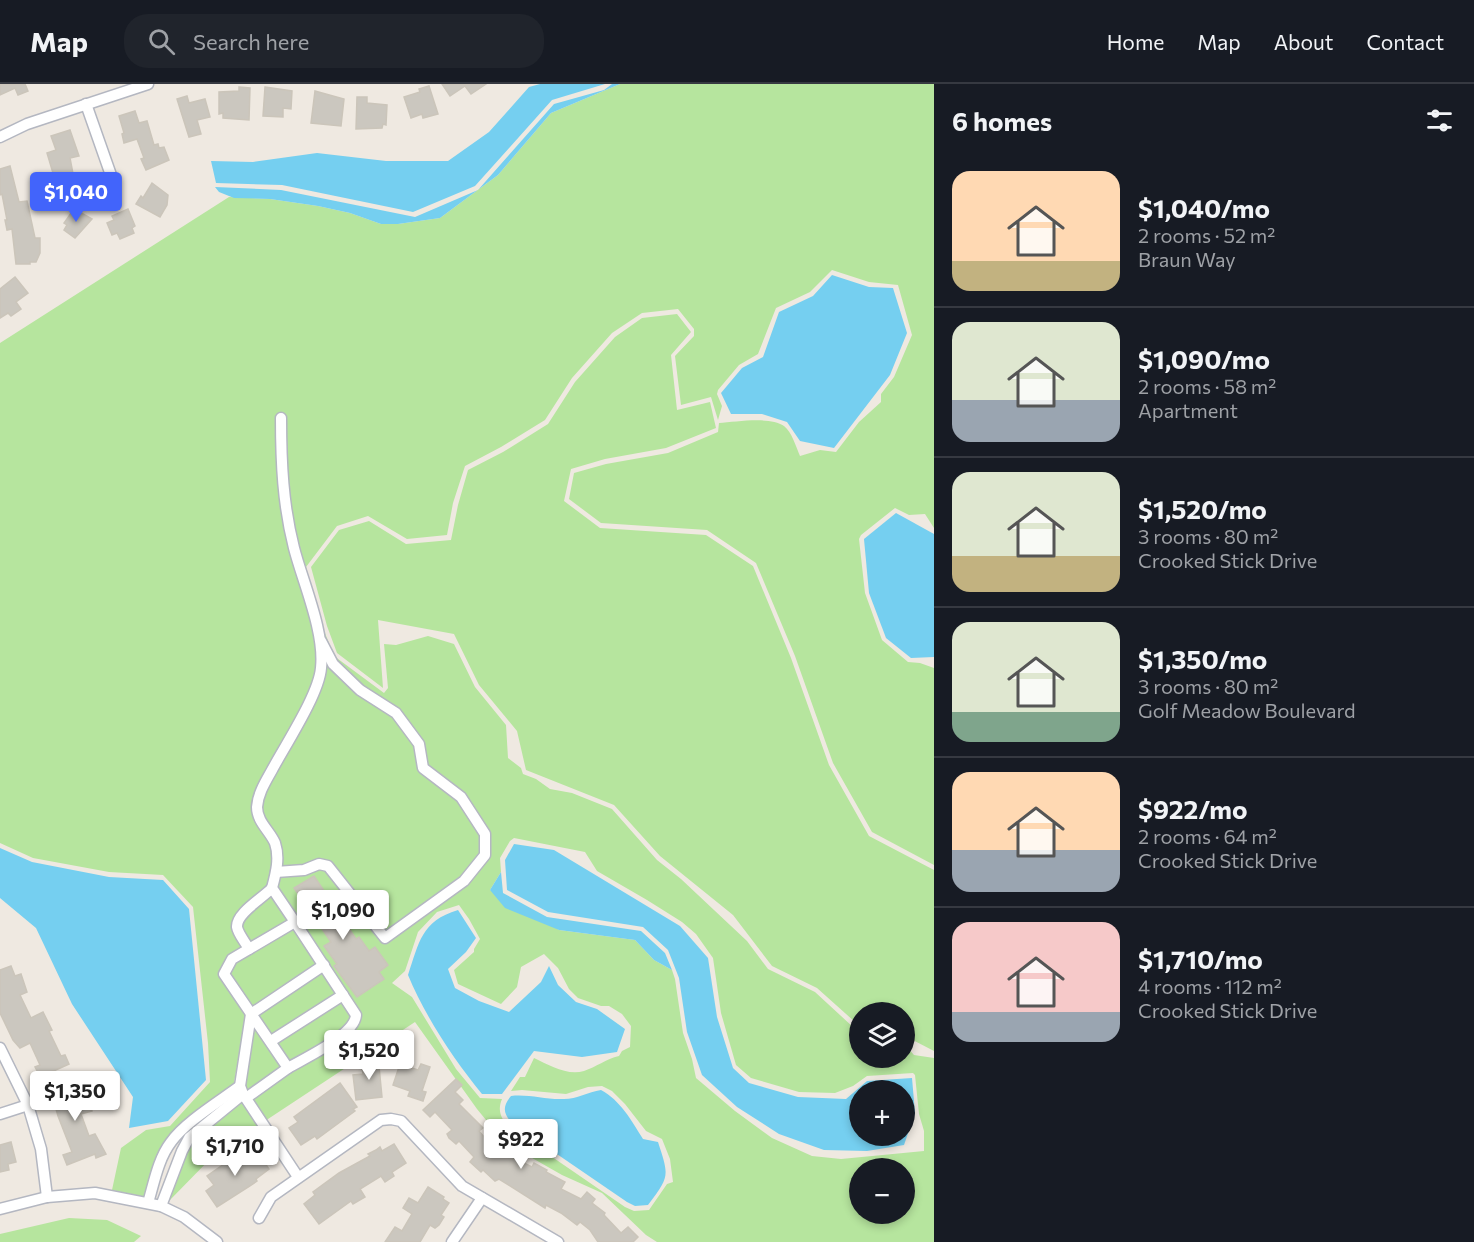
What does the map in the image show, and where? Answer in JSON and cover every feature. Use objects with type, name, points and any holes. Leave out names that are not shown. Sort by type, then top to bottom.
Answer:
[{"type":"street","points":[[0,137],[27,124],[148,84]]},
{"type":"street","points":[[86,104],[112,178]]},
{"type":"street","points":[[276,872],[304,870],[319,864],[328,866],[385,938],[464,881],[484,855],[485,834],[461,797],[423,768],[419,744],[396,713],[360,690],[333,664],[320,639],[284,504],[281,418]]},
{"type":"street","points":[[249,949],[237,928],[238,921],[242,914],[272,888],[278,858],[274,842],[260,821],[257,808],[260,792],[309,704],[321,669],[320,639]]},
{"type":"street","points":[[148,1203],[158,1169],[170,1142],[179,1133],[348,1031],[356,1021],[356,1015],[272,888]]},
{"type":"street","points":[[288,1068],[224,974],[232,959],[295,922]]},
{"type":"street","points":[[251,1014],[324,965]]},
{"type":"street","points":[[271,1041],[343,995]]},
{"type":"street","points":[[251,1014],[243,1093],[298,1177]]},
{"type":"street","points":[[0,1048],[28,1105],[41,1149],[47,1197]]},
{"type":"street","points":[[161,1206],[189,1138],[243,1093]]},
{"type":"street","points":[[0,1114],[28,1105]]},
{"type":"street","points":[[259,1218],[271,1197],[381,1120],[391,1119],[405,1125],[462,1186],[558,1242]]},
{"type":"street","points":[[158,1169],[173,1174]]},
{"type":"street","points":[[0,1209],[47,1197],[95,1193],[161,1206],[184,1217],[217,1242]]},
{"type":"street","points":[[452,1242],[482,1198]]},
{"type":"green space","points":[[620,84],[934,84],[934,528],[925,514],[909,515],[895,508],[859,539],[865,593],[882,640],[908,662],[934,668],[934,865],[872,832],[833,763],[795,656],[756,563],[707,530],[601,523],[569,499],[574,473],[606,464],[668,453],[718,432],[719,423],[770,421],[784,426],[794,440],[800,456],[820,450],[836,452],[859,422],[881,402],[881,394],[894,377],[912,335],[898,285],[869,282],[832,270],[810,292],[776,308],[758,354],[739,365],[718,390],[717,394],[722,406],[718,420],[711,397],[681,405],[675,356],[694,336],[694,329],[678,309],[642,313],[612,333],[572,378],[545,420],[465,466],[453,503],[447,535],[407,539],[368,516],[337,526],[306,567],[323,628],[334,656],[384,693],[388,688],[384,644],[396,645],[428,636],[454,644],[475,687],[506,725],[508,758],[521,768],[523,774],[536,779],[550,789],[572,793],[612,809],[657,860],[681,879],[747,941],[768,969],[815,992],[849,1023],[849,1068],[915,1068],[915,1055],[934,1058],[934,1242],[657,1242],[646,1235],[602,1193],[562,1175],[504,1142],[477,1109],[415,1022],[215,1154],[169,1201],[187,1153],[194,1142],[246,1099],[248,1091],[245,1084],[247,1007],[234,1083],[188,1117],[172,1132],[159,1153],[145,1197],[112,1190],[121,1148],[146,1130],[170,1126],[210,1082],[193,907],[163,875],[109,872],[33,858],[0,843],[0,343],[229,197],[270,199],[318,206],[350,213],[381,224],[398,224],[440,218],[498,175],[551,113]],"holes":[[[514,838],[585,852],[597,871],[682,922],[696,934],[713,958],[721,1013],[736,1065],[751,1078],[799,1092],[835,1093],[849,1088],[849,1080],[861,1080],[867,1076],[913,1073],[915,1075],[919,1114],[924,1131],[924,1151],[851,1158],[915,1158],[915,1224],[849,1224],[849,1158],[812,1156],[772,1138],[696,1078],[683,1033],[672,970],[654,960],[635,940],[559,930],[490,890],[501,872],[500,858]],[[459,905],[480,939],[474,952],[454,970],[458,984],[501,1004],[517,987],[521,967],[544,954],[558,968],[569,989],[578,998],[601,1006],[609,1006],[622,1014],[631,1026],[630,1047],[622,1051],[619,1056],[578,1072],[558,1069],[534,1058],[525,1077],[520,1077],[511,1091],[566,1094],[588,1087],[602,1086],[612,1091],[646,1131],[662,1139],[670,1159],[673,1182],[667,1184],[649,1210],[634,1211],[625,1207],[510,1128],[501,1115],[502,1099],[480,1098],[456,1069],[412,997],[392,983],[405,971],[418,932],[437,912]]]},
{"type":"green space","points":[[677,314],[691,332],[671,355],[677,410],[710,402],[716,428],[666,448],[605,459],[571,469],[564,501],[600,528],[706,535],[753,566],[791,658],[829,765],[869,836],[934,870],[934,1051],[915,1041],[915,1002],[849,1002],[849,1017],[817,988],[772,966],[733,915],[660,856],[614,805],[526,770],[517,731],[479,685],[454,634],[378,620],[383,688],[337,653],[311,567],[339,530],[369,521],[406,544],[451,540],[468,470],[503,452],[548,424],[575,382],[615,337],[642,318]]},
{"type":"green space","points":[[69,1218],[107,1220],[141,1236],[134,1242],[0,1242],[0,1234]]},
{"type":"water","points":[[540,84],[605,84],[552,100],[475,186],[413,212],[282,185],[216,183],[211,161],[253,162],[317,153],[386,161],[448,161],[489,132],[529,87]]},
{"type":"water","points":[[612,84],[620,84],[551,113],[498,175],[478,189],[554,104],[604,90]]},
{"type":"water","points":[[215,187],[281,190],[415,217],[477,190],[440,218],[381,224],[350,213],[318,206],[270,199],[234,198],[219,192]]},
{"type":"water","points":[[832,275],[869,287],[893,288],[907,333],[890,375],[834,448],[800,441],[787,422],[762,414],[731,414],[721,393],[742,368],[763,357],[779,312],[813,296]]},
{"type":"water","points":[[896,513],[934,534],[934,657],[911,658],[886,638],[869,593],[864,539]]},
{"type":"water","points":[[514,844],[554,850],[680,926],[708,958],[717,1017],[733,1068],[749,1083],[798,1097],[846,1099],[849,1096],[849,1146],[898,1146],[867,1151],[824,1150],[779,1134],[737,1107],[702,1075],[687,1032],[679,978],[668,950],[643,927],[548,912],[507,890],[505,860]]},
{"type":"water","points":[[0,848],[32,862],[109,877],[163,880],[189,909],[206,1080],[168,1121],[129,1128],[133,1097],[72,1004],[36,928],[0,898]]},
{"type":"water","points":[[501,872],[503,893],[547,917],[641,931],[665,953],[672,970],[654,960],[635,940],[559,930],[505,908],[490,890]]},
{"type":"water","points":[[458,910],[476,938],[466,952],[448,969],[455,988],[479,1001],[509,1012],[541,982],[549,966],[558,985],[576,1002],[597,1009],[625,1029],[617,1052],[582,1057],[534,1051],[502,1094],[482,1094],[441,1037],[408,975],[419,943],[429,927],[436,920]]},
{"type":"water","points":[[912,1078],[912,1080],[882,1080]]},
{"type":"water","points":[[601,1090],[620,1105],[643,1139],[658,1142],[665,1175],[664,1181],[648,1205],[635,1206],[627,1202],[513,1124],[506,1114],[505,1107],[511,1096],[569,1099]]},
{"type":"building","points":[[0,84],[25,84],[28,91],[18,95],[15,88],[0,95]]},
{"type":"building","points":[[442,84],[486,84],[471,94],[465,86],[450,96]]},
{"type":"building","points":[[429,86],[438,114],[423,118],[422,114],[411,118],[404,97],[420,92],[419,89]]},
{"type":"building","points":[[239,87],[250,88],[249,120],[223,118],[223,113],[219,114],[219,92],[239,91]]},
{"type":"building","points":[[265,87],[292,91],[291,109],[283,108],[283,117],[263,116]]},
{"type":"building","points":[[315,91],[344,99],[341,126],[311,123]]},
{"type":"building","points":[[187,96],[189,103],[205,99],[210,117],[197,120],[201,134],[189,137],[177,99]]},
{"type":"building","points":[[357,97],[367,97],[367,103],[387,105],[386,125],[383,124],[382,128],[356,129]]},
{"type":"building","points":[[135,111],[139,123],[147,121],[154,145],[158,144],[159,148],[164,147],[169,160],[146,170],[137,139],[124,143],[122,134],[124,133],[119,116]]},
{"type":"building","points":[[70,130],[79,156],[70,158],[77,195],[54,199],[46,175],[53,173],[47,153],[56,150],[51,136]]},
{"type":"building","points":[[10,166],[19,202],[27,201],[35,238],[40,238],[40,253],[36,262],[30,262],[30,264],[16,264],[12,229],[7,230],[2,194],[0,195],[0,169]]},
{"type":"building","points":[[152,183],[168,195],[167,205],[160,217],[136,204],[141,196],[143,198]]},
{"type":"building","points":[[74,209],[92,219],[75,238],[64,230],[67,225],[64,223]]},
{"type":"building","points":[[128,209],[135,226],[132,228],[134,233],[120,239],[117,233],[112,235],[107,223],[114,220],[112,216]]},
{"type":"building","points":[[15,277],[28,293],[16,302],[21,309],[11,316],[8,313],[0,318],[0,289]]},
{"type":"building","points":[[314,876],[356,939],[359,937],[369,951],[375,947],[388,965],[379,972],[384,979],[357,997],[334,966],[337,964],[324,946],[331,942],[294,888]]},
{"type":"building","points":[[11,966],[15,976],[21,974],[27,992],[20,995],[31,1018],[43,1012],[61,1056],[65,1055],[69,1064],[49,1073],[50,1076],[42,1080],[35,1067],[40,1065],[30,1043],[20,1048],[13,1040],[0,1013],[0,970]]},
{"type":"building","points":[[378,1056],[382,1097],[356,1100],[353,1075],[363,1074],[362,1067],[370,1066],[369,1057]]},
{"type":"building","points":[[400,1064],[418,1070],[421,1064],[430,1067],[422,1091],[426,1092],[423,1101],[408,1096],[410,1091],[393,1085]]},
{"type":"building","points":[[456,1079],[462,1085],[455,1092],[463,1100],[459,1104],[483,1128],[479,1131],[490,1144],[501,1133],[506,1138],[500,1145],[519,1163],[520,1161],[532,1167],[534,1163],[547,1170],[546,1172],[565,1182],[561,1189],[581,1199],[587,1192],[595,1199],[592,1203],[605,1213],[604,1215],[621,1233],[628,1227],[638,1237],[633,1242],[598,1242],[590,1230],[580,1222],[577,1225],[561,1213],[546,1205],[545,1208],[499,1179],[495,1181],[483,1170],[481,1172],[470,1162],[474,1157],[459,1141],[456,1144],[449,1138],[447,1134],[452,1130],[435,1112],[430,1117],[423,1110]]},
{"type":"building","points":[[74,1080],[79,1096],[86,1094],[92,1111],[81,1114],[89,1136],[95,1134],[106,1154],[96,1158],[95,1154],[67,1165],[63,1155],[72,1152],[50,1088]]},
{"type":"building","points":[[340,1083],[357,1107],[353,1109],[355,1111],[317,1139],[315,1136],[301,1145],[289,1128],[298,1122],[294,1117]]},
{"type":"building","points":[[11,1142],[16,1162],[8,1164],[9,1170],[0,1172],[0,1145]]},
{"type":"building","points":[[394,1144],[406,1163],[392,1172],[394,1176],[385,1182],[381,1176],[360,1189],[365,1197],[353,1204],[351,1201],[319,1224],[304,1204],[315,1195],[313,1192],[339,1173],[370,1156],[368,1154],[380,1147],[382,1151]]},
{"type":"building","points":[[243,1151],[249,1159],[258,1153],[269,1169],[256,1179],[257,1181],[217,1207],[206,1191],[214,1185],[207,1176]]},
{"type":"building","points":[[428,1187],[449,1203],[441,1215],[444,1217],[439,1225],[435,1228],[430,1225],[420,1242],[385,1242],[395,1227],[402,1231],[412,1214],[403,1208],[409,1198],[418,1203]]}]
